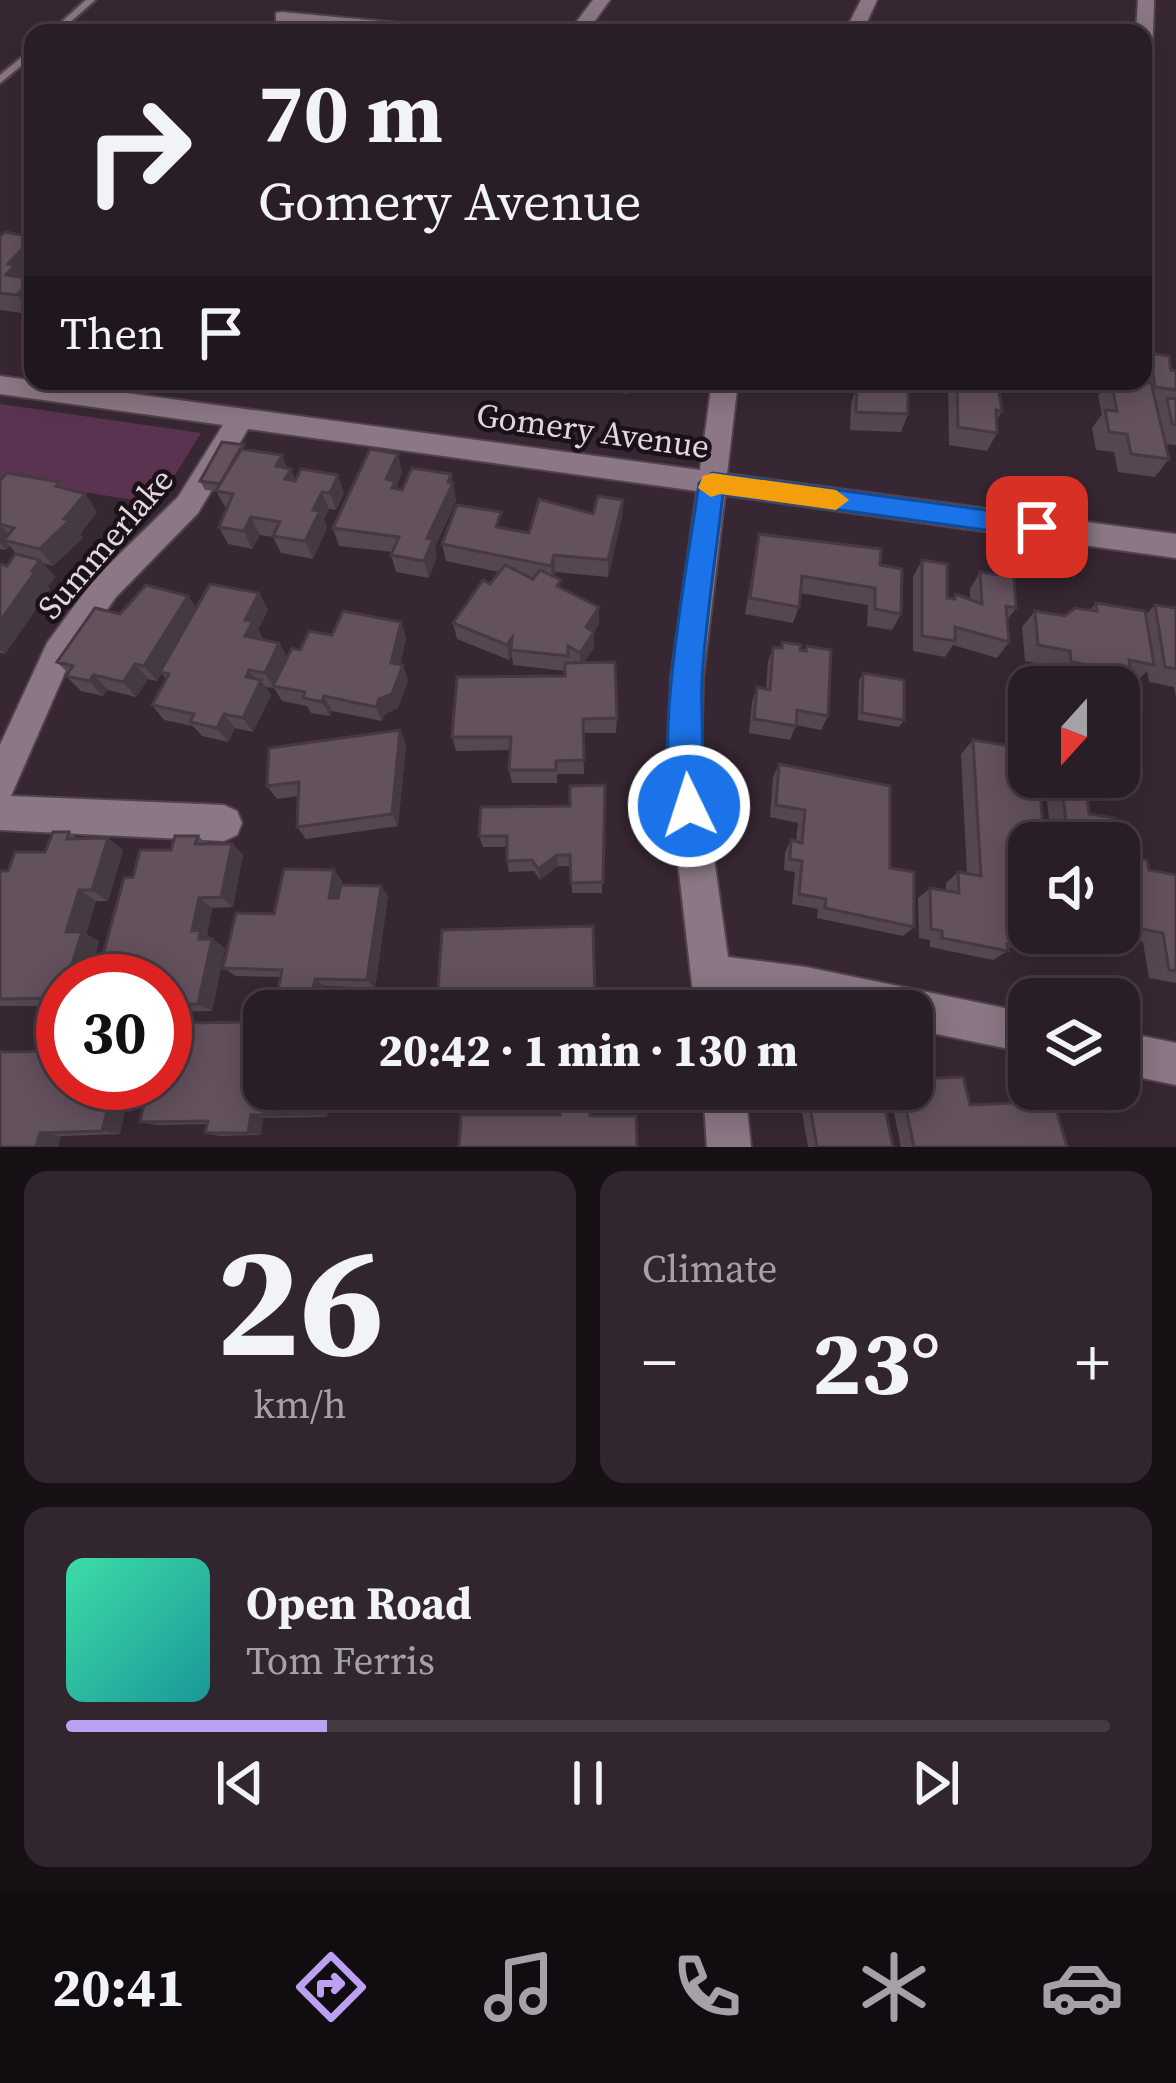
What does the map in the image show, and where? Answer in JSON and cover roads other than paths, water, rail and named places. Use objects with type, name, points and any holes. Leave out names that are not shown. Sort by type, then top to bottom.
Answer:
[{"type":"street","points":[[276,24],[297,0]]},
{"type":"street","points":[[584,24],[602,0]]},
{"type":"street","points":[[282,17],[357,24]]},
{"type":"street","name":"Gomery Avenue","points":[[38,390],[1176,546]]},
{"type":"street","points":[[713,990],[684,767],[687,678],[724,390]]},
{"type":"street","name":"Summerlake","points":[[0,784],[58,653],[105,588],[188,505],[242,417]]},
{"type":"street","points":[[0,814],[224,823]]},
{"type":"street","points":[[760,990],[821,990]]},
{"type":"street","points":[[933,1013],[1008,1029]]},
{"type":"street","points":[[1140,1056],[1176,1064]]},
{"type":"street","points":[[726,1110],[730,1147]]},
{"type":"lane","points":[[63,24],[91,0]]},
{"type":"lane","points":[[0,80],[24,59]]}]
